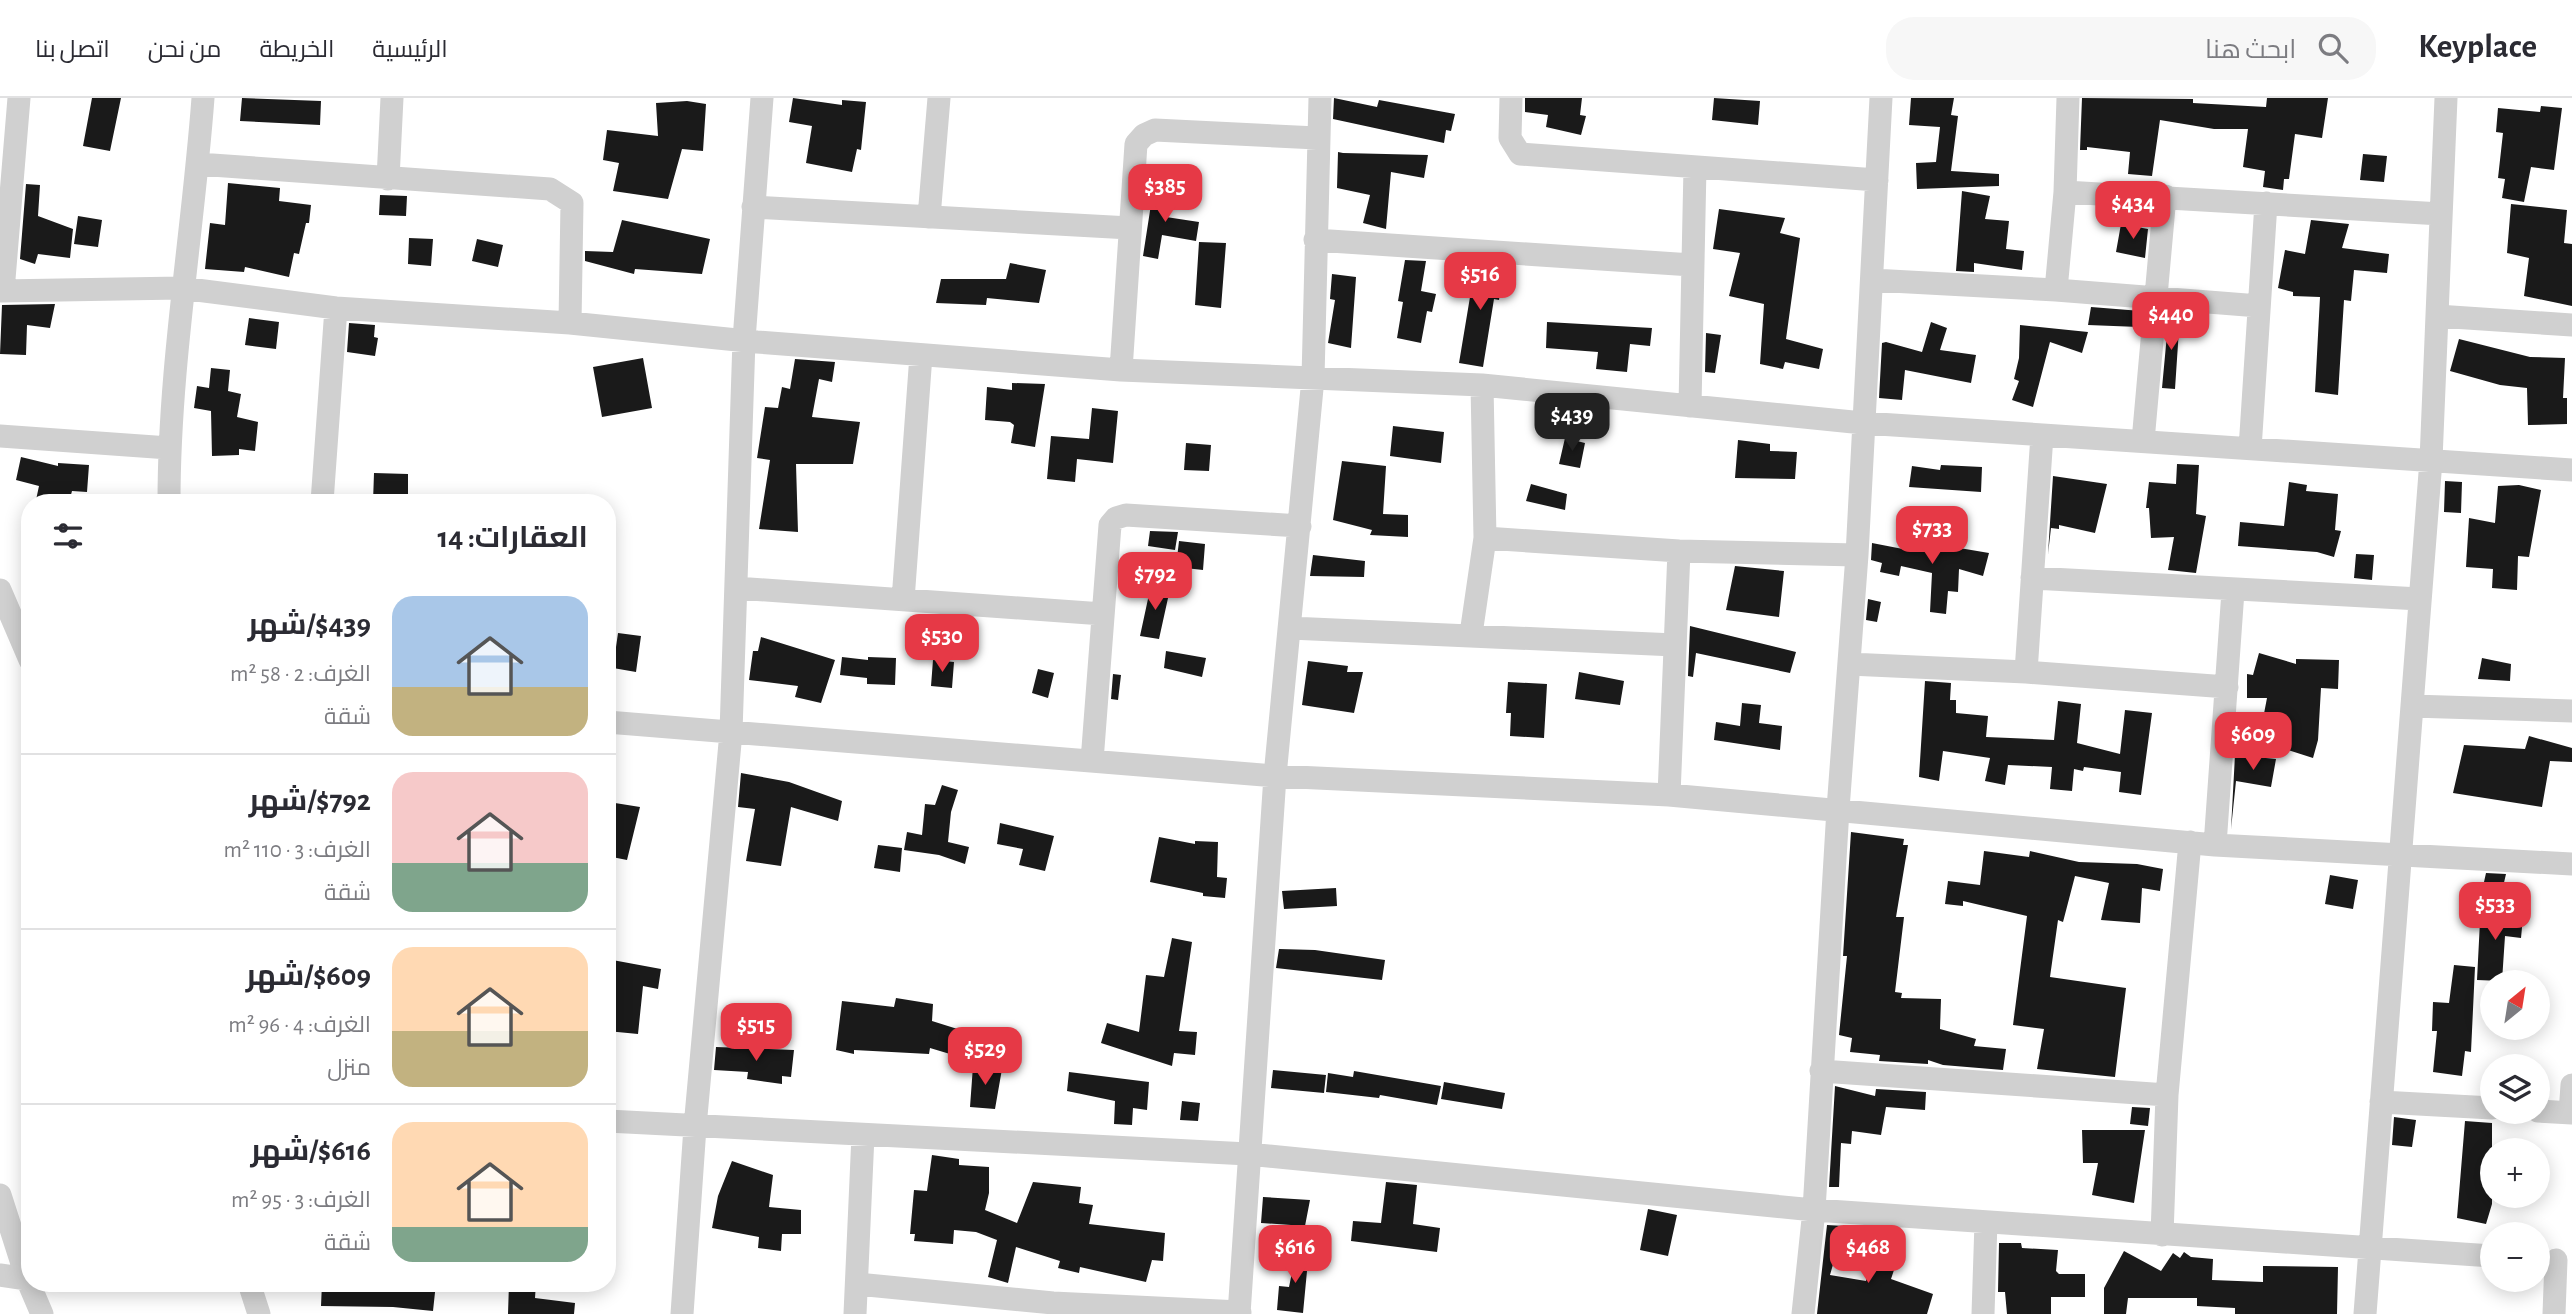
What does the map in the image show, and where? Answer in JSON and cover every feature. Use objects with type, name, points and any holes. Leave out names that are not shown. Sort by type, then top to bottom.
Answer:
[{"type":"street","points":[[19,98],[1,291],[181,288],[336,309],[570,323],[921,355],[1121,370],[1482,385],[1863,423],[2572,470]]},
{"type":"street","points":[[169,494],[169,448],[181,288],[198,164],[203,98]]},
{"type":"street","points":[[388,179],[392,98]]},
{"type":"street","points":[[682,1314],[695,1127],[731,732],[744,340],[762,98]]},
{"type":"street","points":[[929,217],[939,98]]},
{"type":"street","points":[[857,1284],[1053,1309],[1240,1313],[1248,1154],[1275,776],[1313,378],[1320,98]]},
{"type":"street","points":[[1511,98],[1510,138],[1520,153],[1877,180]]},
{"type":"street","points":[[1803,1314],[1815,1210],[1821,1071],[1857,555],[1881,98]]},
{"type":"street","points":[[2056,290],[2065,191],[2068,98]]},
{"type":"street","points":[[2365,1314],[2431,460],[2446,98]]},
{"type":"street","points":[[1121,370],[1136,144],[1144,135],[1155,130],[1317,138]]},
{"type":"street","points":[[198,164],[550,189],[572,203],[570,323]]},
{"type":"street","points":[[1690,406],[1695,167]]},
{"type":"street","points":[[2065,191],[2441,215]]},
{"type":"street","points":[[2143,441],[2165,196]]},
{"type":"street","points":[[2250,449],[2266,203]]},
{"type":"street","points":[[753,207],[1130,228]]},
{"type":"street","points":[[1315,240],[1692,265]]},
{"type":"street","points":[[1872,281],[2056,290],[2259,306]]},
{"type":"street","points":[[323,494],[336,309]]},
{"type":"street","points":[[2437,316],[2572,325]]},
{"type":"street","points":[[903,600],[921,355]]},
{"type":"street","points":[[1471,634],[1485,538],[1482,385]]},
{"type":"street","points":[[2026,672],[2042,435]]},
{"type":"street","points":[[0,436],[169,448]]},
{"type":"street","points":[[1092,761],[1110,526],[1116,518],[1126,515],[1300,526]]},
{"type":"street","points":[[1485,538],[1679,551],[1857,555]]},
{"type":"street","points":[[1669,795],[1679,551]]},
{"type":"street","points":[[2032,578],[2233,591],[2420,599]]},
{"type":"street","points":[[736,588],[1103,614]]},
{"type":"street","points":[[0,590],[21,639]]},
{"type":"street","points":[[2216,845],[2233,591]]},
{"type":"street","points":[[1290,628],[1675,645]]},
{"type":"street","points":[[1849,664],[2026,672],[2227,687]]},
{"type":"street","points":[[2412,706],[2572,711]]},
{"type":"street","points":[[616,724],[1275,776],[1669,795],[2216,845],[2572,864]]},
{"type":"street","points":[[2162,1235],[2168,1095],[2190,842]]},
{"type":"street","points":[[1821,1071],[2168,1095]]},
{"type":"street","points":[[2550,1112],[2571,1113],[2572,1084]]},
{"type":"street","points":[[2381,1102],[2480,1107]]},
{"type":"street","points":[[616,1122],[1248,1154],[1815,1210],[2480,1254]]},
{"type":"street","points":[[855,1314],[863,1135]]},
{"type":"street","points":[[0,1195],[21,1260]]},
{"type":"street","points":[[1983,1314],[1986,1222]]},
{"type":"street","points":[[2554,1314],[2555,1260]]},
{"type":"street","points":[[0,1276],[21,1278]]},
{"type":"street","points":[[33,1292],[43,1314]]},
{"type":"street","points":[[252,1292],[259,1314]]},
{"type":"building","points":[[92,98],[121,98],[110,151],[83,146]]},
{"type":"building","points":[[242,98],[321,101],[320,125],[240,121]]},
{"type":"building","points":[[793,98],[842,105],[842,100],[866,102],[861,150],[857,149],[852,172],[806,163],[812,126],[789,122]]},
{"type":"building","points":[[1334,98],[1377,107],[1379,100],[1455,114],[1451,131],[1446,130],[1444,143],[1333,119]]},
{"type":"building","points":[[1525,98],[1582,98],[1580,115],[1586,116],[1581,135],[1546,127],[1548,115],[1525,112]]},
{"type":"building","points":[[1714,98],[1760,101],[1758,125],[1712,120]]},
{"type":"building","points":[[1911,98],[1954,98],[1951,115],[1958,116],[1951,171],[1999,174],[1999,186],[1917,189],[1916,163],[1936,162],[1940,127],[1909,125]]},
{"type":"building","points":[[2082,98],[2193,99],[2193,103],[2266,107],[2267,98],[2328,98],[2322,138],[2295,134],[2289,179],[2284,179],[2283,190],[2263,187],[2265,171],[2243,167],[2248,129],[2214,129],[2160,120],[2152,176],[2128,174],[2130,152],[2087,147],[2087,150],[2080,150]]},
{"type":"building","points":[[687,101],[706,104],[703,151],[682,149],[668,199],[613,191],[619,163],[603,160],[607,130],[658,136],[656,103]]},
{"type":"building","points":[[2541,106],[2562,108],[2554,170],[2531,167],[2524,202],[2502,198],[2505,179],[2498,178],[2503,133],[2496,132],[2498,108],[2540,112]]},
{"type":"building","points":[[1338,152],[1428,155],[1424,178],[1391,172],[1386,229],[1363,223],[1370,195],[1337,188]]},
{"type":"building","points":[[2363,154],[2387,156],[2384,182],[2360,180]]},
{"type":"building","points":[[228,183],[280,188],[279,201],[311,205],[309,223],[306,223],[299,254],[294,253],[289,277],[245,267],[244,272],[205,269],[210,223],[225,225]]},
{"type":"building","points":[[26,184],[40,185],[38,216],[73,229],[70,258],[38,254],[35,264],[20,259]]},
{"type":"building","points":[[1154,185],[1171,189],[1166,217],[1199,222],[1196,241],[1162,235],[1158,259],[1143,256]]},
{"type":"building","points":[[1962,191],[1990,196],[1985,219],[2009,221],[2006,249],[2024,251],[2022,270],[1974,263],[1974,272],[1956,271]]},
{"type":"building","points":[[380,195],[407,196],[406,216],[379,215]]},
{"type":"building","points":[[2511,204],[2567,210],[2564,243],[2572,244],[2572,306],[2524,296],[2529,258],[2507,253]]},
{"type":"building","points":[[1719,209],[1785,218],[1780,233],[1800,238],[1786,339],[1823,349],[1819,369],[1785,362],[1783,369],[1760,364],[1764,304],[1729,296],[1740,253],[1713,249]]},
{"type":"building","points":[[78,216],[102,220],[98,247],[74,244]]},
{"type":"building","points":[[622,220],[710,239],[702,274],[635,269],[634,274],[585,261],[585,251],[613,252]]},
{"type":"building","points":[[2311,220],[2349,224],[2342,248],[2389,254],[2387,273],[2354,270],[2351,301],[2344,300],[2338,395],[2315,392],[2320,297],[2293,296],[2293,292],[2278,288],[2285,250],[2305,254]]},
{"type":"building","points":[[2121,224],[2148,229],[2145,258],[2116,252]]},
{"type":"building","points":[[409,238],[433,239],[431,266],[408,264]]},
{"type":"building","points":[[477,239],[503,245],[498,267],[472,261]]},
{"type":"building","points":[[1199,242],[1226,243],[1221,308],[1195,305]]},
{"type":"building","points":[[1405,260],[1426,261],[1421,291],[1436,294],[1432,312],[1427,311],[1421,343],[1397,338],[1403,302],[1398,301]]},
{"type":"building","points":[[1010,263],[1046,270],[1039,303],[987,298],[986,305],[936,303],[941,279],[1006,279]]},
{"type":"building","points":[[1471,264],[1503,266],[1499,300],[1494,299],[1483,367],[1459,363],[1471,291],[1465,289]]},
{"type":"building","points":[[1332,274],[1356,277],[1351,348],[1328,343],[1335,300],[1330,299]]},
{"type":"building","points":[[55,304],[50,328],[27,325],[26,355],[0,354],[2,305]]},
{"type":"building","points":[[2091,307],[2141,311],[2139,327],[2088,325]]},
{"type":"building","points":[[2169,313],[2180,314],[2175,389],[2162,388]]},
{"type":"building","points":[[249,318],[279,322],[276,349],[245,345]]},
{"type":"building","points":[[1547,322],[1652,328],[1650,346],[1630,344],[1627,372],[1596,369],[1598,352],[1546,348]]},
{"type":"building","points":[[1931,322],[1947,328],[1940,350],[1976,355],[1971,383],[1905,370],[1902,400],[1879,398],[1882,343],[1922,352]]},
{"type":"building","points":[[349,323],[375,325],[374,337],[378,338],[375,356],[347,352]]},
{"type":"building","points":[[2020,325],[2088,332],[2082,353],[2050,342],[2033,407],[2012,400],[2019,381],[2014,379],[2019,358]]},
{"type":"building","points":[[1706,333],[1721,335],[1715,373],[1705,372]]},
{"type":"building","points":[[2459,339],[2530,357],[2565,358],[2563,398],[2567,398],[2567,424],[2528,425],[2527,388],[2500,385],[2450,371]]},
{"type":"building","points":[[643,358],[652,408],[602,417],[593,367]]},
{"type":"building","points":[[795,359],[835,362],[832,382],[819,379],[812,417],[860,422],[853,464],[796,464],[798,532],[759,529],[770,460],[757,458],[765,407],[778,408],[782,387],[790,389]]},
{"type":"building","points":[[211,368],[230,370],[228,391],[241,394],[237,417],[258,422],[255,451],[239,449],[239,455],[212,456],[211,411],[194,408],[197,386],[209,388]]},
{"type":"building","points":[[1012,383],[1045,384],[1035,447],[1011,443],[1014,425],[1010,422],[985,420],[987,387],[1012,390]]},
{"type":"building","points":[[1092,408],[1118,411],[1113,463],[1077,459],[1075,482],[1047,479],[1051,436],[1089,439]]},
{"type":"building","points":[[1393,426],[1444,432],[1441,463],[1390,456]]},
{"type":"building","points":[[1565,438],[1585,443],[1580,468],[1559,464]]},
{"type":"building","points":[[1738,440],[1770,444],[1770,451],[1797,452],[1795,479],[1735,478]]},
{"type":"building","points":[[1186,443],[1211,445],[1209,471],[1184,470]]},
{"type":"building","points":[[21,457],[58,466],[58,463],[89,465],[87,492],[37,494],[39,486],[16,480]]},
{"type":"building","points":[[1342,461],[1386,466],[1383,514],[1408,515],[1408,537],[1370,535],[1372,530],[1333,520]]},
{"type":"building","points":[[2177,464],[2199,465],[2196,514],[2206,516],[2196,573],[2168,570],[2174,537],[2151,538],[2149,508],[2146,508],[2149,482],[2176,484]]},
{"type":"building","points":[[1941,465],[1982,467],[1981,492],[1909,487],[1912,466],[1940,470]]},
{"type":"building","points":[[374,473],[408,474],[408,494],[373,494]]},
{"type":"building","points":[[2053,476],[2107,484],[2095,533],[2059,525],[2059,529],[2051,528],[2048,554]]},
{"type":"building","points":[[2445,481],[2462,482],[2461,513],[2444,512]]},
{"type":"building","points":[[2289,482],[2307,485],[2306,491],[2338,494],[2335,530],[2341,531],[2334,557],[2317,552],[2238,546],[2240,522],[2284,526]]},
{"type":"building","points":[[1531,484],[1567,494],[1565,510],[1526,501]]},
{"type":"building","points":[[2519,485],[2541,490],[2529,557],[2518,556],[2517,590],[2492,588],[2493,569],[2466,567],[2469,518],[2495,523],[2498,486]]},
{"type":"building","points":[[1150,531],[1178,532],[1175,550],[1148,546]]},
{"type":"building","points":[[1179,541],[1205,544],[1203,570],[1176,567]]},
{"type":"building","points":[[1918,541],[1989,553],[1983,576],[1959,569],[1958,592],[1948,591],[1946,614],[1930,612],[1932,573],[1901,566],[1899,576],[1880,572],[1882,563],[1871,560],[1872,543],[1908,550],[1910,543],[1917,545]]},
{"type":"building","points":[[2356,554],[2374,555],[2372,580],[2354,578]]},
{"type":"building","points":[[1313,555],[1365,561],[1364,577],[1310,576]]},
{"type":"building","points":[[1735,566],[1784,571],[1779,617],[1726,610]]},
{"type":"building","points":[[1151,585],[1170,589],[1159,639],[1140,636]]},
{"type":"building","points":[[1868,599],[1881,602],[1877,622],[1866,620]]},
{"type":"building","points":[[1690,626],[1796,652],[1790,673],[1696,653],[1693,677],[1688,676]]},
{"type":"building","points":[[618,633],[641,636],[636,672],[616,669]]},
{"type":"building","points":[[761,637],[835,660],[821,703],[795,697],[798,686],[749,680],[753,651],[758,651]]},
{"type":"building","points":[[1166,651],[1206,658],[1202,677],[1164,668]]},
{"type":"building","points":[[2259,653],[2296,664],[2296,659],[2339,660],[2338,689],[2321,688],[2318,740],[2313,758],[2288,750],[2264,749],[2268,725],[2262,724],[2267,698],[2247,698],[2247,674],[2253,675]]},
{"type":"building","points":[[842,657],[868,660],[868,657],[896,658],[895,685],[867,684],[867,678],[840,675]]},
{"type":"building","points":[[2482,658],[2511,664],[2510,681],[2478,679]]},
{"type":"building","points":[[933,660],[954,662],[952,688],[931,686]]},
{"type":"building","points":[[1308,661],[1348,666],[1347,672],[1363,672],[1354,713],[1302,705]]},
{"type":"building","points":[[1038,669],[1054,673],[1048,698],[1032,693]]},
{"type":"building","points":[[1579,672],[1624,681],[1620,705],[1575,699]]},
{"type":"building","points":[[1113,674],[1121,675],[1118,700],[1111,699]]},
{"type":"building","points":[[1925,681],[1951,683],[1950,700],[1956,700],[1956,713],[1988,716],[1986,737],[2054,740],[2058,701],[2081,704],[2077,743],[2120,754],[2125,710],[2152,713],[2141,795],[2119,792],[2121,772],[2084,767],[2083,771],[2074,769],[2072,791],[2050,789],[2052,767],[2008,765],[2005,785],[1985,781],[1990,758],[1943,751],[1939,781],[1919,777]]},
{"type":"building","points":[[1508,682],[1547,684],[1544,738],[1510,736],[1511,713],[1506,713]]},
{"type":"building","points":[[1742,703],[1761,705],[1759,723],[1782,726],[1780,750],[1714,740],[1716,722],[1740,726]]},
{"type":"building","points":[[2529,736],[2572,748],[2572,762],[2550,761],[2542,807],[2453,793],[2464,745],[2525,749]]},
{"type":"building","points":[[2235,755],[2276,759],[2271,787],[2236,781],[2231,829]]},
{"type":"building","points":[[741,773],[789,782],[842,801],[838,821],[791,807],[781,866],[746,861],[755,809],[738,807]]},
{"type":"building","points":[[942,785],[958,790],[951,812],[948,842],[969,847],[965,864],[939,855],[904,850],[907,832],[922,835],[925,804],[935,805]]},
{"type":"building","points":[[616,803],[640,807],[627,860],[616,858]]},
{"type":"building","points":[[1000,823],[1054,836],[1045,871],[1019,865],[1023,849],[997,844]]},
{"type":"building","points":[[1851,832],[1904,839],[1903,845],[1908,845],[1896,917],[1904,917],[1895,992],[1902,993],[1901,998],[1941,999],[1940,1029],[1976,1039],[1974,1046],[2006,1049],[2003,1070],[1943,1065],[1928,1060],[1928,1064],[1879,1061],[1880,1055],[1850,1052],[1852,1038],[1839,1035],[1847,956],[1843,956]]},
{"type":"building","points":[[1159,837],[1195,844],[1195,841],[1218,842],[1217,877],[1227,878],[1225,898],[1203,896],[1203,893],[1150,882]]},
{"type":"building","points":[[878,845],[902,848],[900,872],[874,868]]},
{"type":"building","points":[[1984,851],[2029,857],[2030,851],[2079,862],[2137,864],[2163,869],[2160,891],[2142,888],[2140,923],[2101,920],[2109,883],[2075,876],[2063,922],[2058,920],[2050,977],[2126,988],[2115,1077],[2037,1069],[2044,1029],[2013,1025],[2027,916],[1963,901],[1963,906],[1945,904],[1948,881],[1980,885]]},
{"type":"building","points":[[2486,873],[2506,874],[2499,904],[2480,900]]},
{"type":"building","points":[[2330,875],[2358,880],[2353,909],[2325,904]]},
{"type":"building","points":[[1336,888],[1337,906],[1284,909],[1282,891]]},
{"type":"building","points":[[2484,906],[2523,917],[2521,938],[2505,936],[2503,970],[2480,970],[2480,980],[2477,980],[2480,921]]},
{"type":"building","points":[[1172,938],[1192,942],[1179,1031],[1197,1032],[1195,1055],[1174,1053],[1172,1066],[1101,1043],[1107,1023],[1139,1032],[1146,975],[1164,977]]},
{"type":"building","points":[[1279,949],[1315,950],[1385,960],[1382,980],[1276,968]]},
{"type":"building","points":[[616,961],[661,969],[658,989],[643,986],[638,1034],[616,1032]]},
{"type":"building","points":[[2454,965],[2475,967],[2471,1052],[2465,1051],[2462,1076],[2433,1072],[2437,1031],[2432,1031],[2433,1002],[2449,1003]]},
{"type":"building","points":[[896,998],[933,1004],[932,1021],[967,1032],[960,1057],[930,1048],[929,1054],[854,1050],[854,1054],[836,1050],[842,1001],[894,1007]]},
{"type":"building","points":[[716,1047],[794,1050],[791,1077],[782,1076],[782,1084],[747,1079],[748,1072],[714,1070]]},
{"type":"building","points":[[973,1066],[1002,1069],[995,1109],[970,1107]]},
{"type":"building","points":[[1273,1070],[1326,1075],[1324,1093],[1271,1088]]},
{"type":"building","points":[[1354,1071],[1441,1086],[1437,1105],[1380,1095],[1379,1098],[1326,1092],[1328,1073],[1353,1077]]},
{"type":"building","points":[[1069,1072],[1149,1082],[1147,1110],[1133,1108],[1132,1125],[1114,1124],[1115,1101],[1067,1091]]},
{"type":"building","points":[[1444,1082],[1505,1093],[1502,1109],[1441,1099]]},
{"type":"building","points":[[1835,1086],[1875,1096],[1876,1089],[1926,1092],[1925,1110],[1886,1107],[1881,1135],[1852,1131],[1851,1144],[1841,1143],[1839,1187],[1829,1187]]},
{"type":"building","points":[[1182,1101],[1200,1103],[1198,1121],[1180,1120]]},
{"type":"building","points":[[2132,1107],[2150,1108],[2148,1126],[2130,1124]]},
{"type":"building","points":[[2394,1117],[2416,1120],[2412,1147],[2392,1145]]},
{"type":"building","points":[[2465,1121],[2492,1124],[2492,1138],[2480,1138],[2480,1208],[2491,1208],[2487,1222],[2457,1218]]},
{"type":"building","points":[[2082,1130],[2145,1130],[2134,1203],[2092,1195],[2098,1163],[2083,1163]]},
{"type":"building","points":[[932,1155],[959,1159],[959,1165],[989,1167],[989,1193],[985,1210],[1017,1223],[1033,1182],[1081,1187],[1079,1203],[1093,1205],[1089,1224],[1165,1233],[1163,1261],[1152,1260],[1146,1282],[1080,1267],[1079,1273],[1058,1268],[1060,1261],[1016,1247],[1008,1283],[988,1277],[997,1240],[976,1232],[954,1230],[953,1244],[914,1241],[915,1234],[910,1234],[914,1190],[927,1191]]},
{"type":"building","points":[[732,1161],[773,1175],[769,1207],[801,1210],[801,1234],[782,1234],[781,1251],[758,1248],[759,1237],[712,1228],[718,1196]]},
{"type":"building","points":[[1386,1182],[1417,1185],[1413,1224],[1440,1228],[1437,1252],[1351,1241],[1353,1221],[1381,1223]]},
{"type":"building","points":[[1263,1197],[1310,1200],[1305,1226],[1261,1223]]},
{"type":"building","points":[[1648,1209],[1677,1215],[1668,1256],[1640,1250]]},
{"type":"building","points":[[1827,1225],[1844,1226],[1830,1275],[1866,1281],[1871,1245],[1901,1249],[1891,1279],[1933,1294],[1927,1314],[1817,1314]]},
{"type":"building","points":[[1999,1243],[2021,1243],[2022,1248],[2058,1250],[2056,1271],[2059,1274],[2085,1274],[2085,1297],[2051,1297],[2051,1314],[2007,1314],[2005,1292],[1998,1292]]},
{"type":"building","points":[[1297,1248],[1309,1250],[1303,1313],[1277,1310],[1279,1286],[1289,1287]]},
{"type":"building","points":[[2124,1251],[2161,1271],[2173,1253],[2180,1258],[2184,1252],[2191,1257],[2213,1259],[2212,1280],[2263,1282],[2263,1266],[2338,1267],[2337,1314],[2235,1314],[2235,1308],[2197,1306],[2197,1298],[2128,1298],[2126,1314],[2104,1314],[2104,1288]]},
{"type":"building","points":[[322,1292],[435,1292],[433,1311],[393,1307],[321,1306]]},
{"type":"building","points":[[509,1292],[535,1292],[535,1298],[575,1303],[574,1314],[508,1314]]}]
